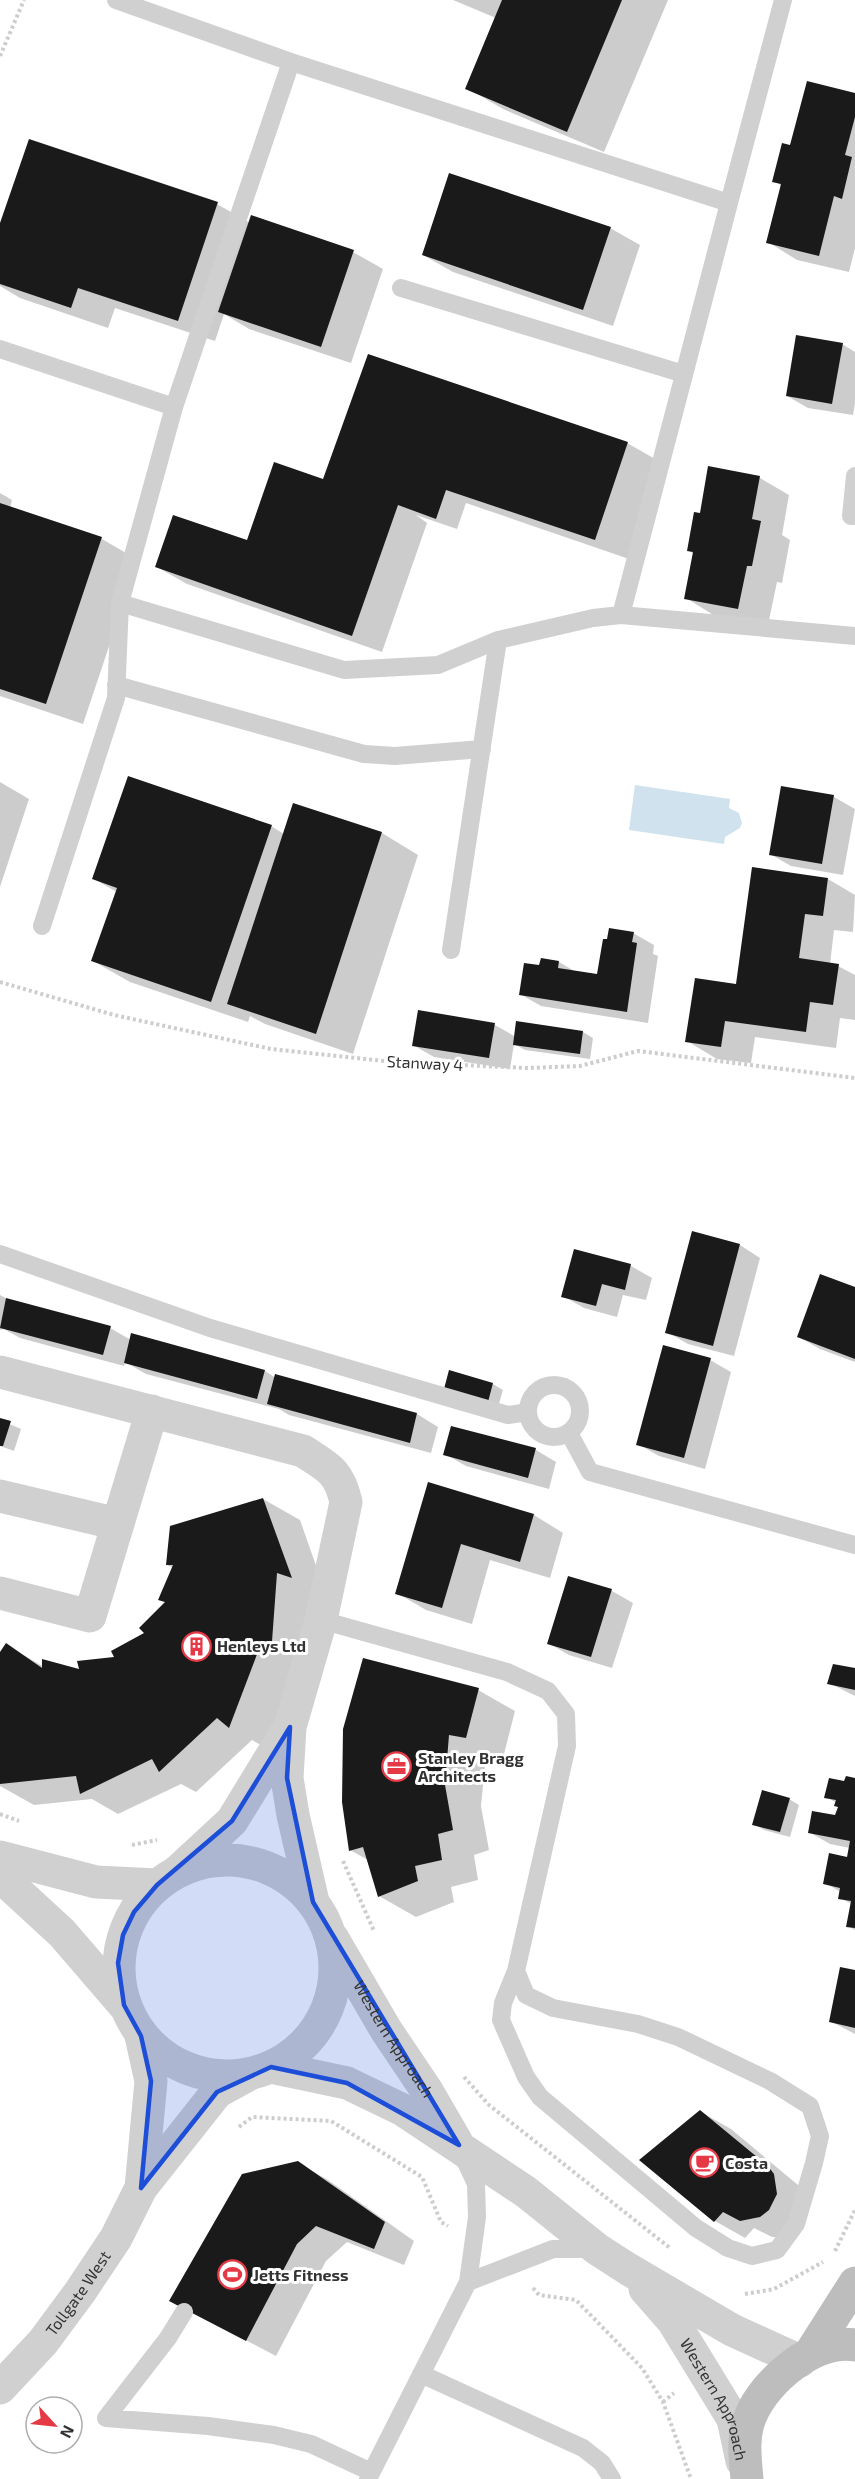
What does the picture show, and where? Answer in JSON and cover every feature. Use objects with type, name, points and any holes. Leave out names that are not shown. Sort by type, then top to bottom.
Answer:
[{"type":"main road","points":[[747,2479],[744,2440],[751,2415],[770,2383],[805,2356],[855,2283]]},
{"type":"main road","points":[[805,2356],[848,2344],[855,2345]]},
{"type":"street","points":[[0,1372],[303,1451],[335,1472],[342,1485],[346,1502],[321,1620],[290,1727],[287,1778],[313,1902]]},
{"type":"street","points":[[0,1593],[90,1616],[152,1412]]},
{"type":"street","points":[[0,1496],[117,1524]]},
{"type":"street","points":[[124,2005],[118,1963],[123,1935],[134,1912],[167,1878],[232,1821],[290,1727]]},
{"type":"street","points":[[0,1857],[96,1882],[167,1878],[208,1861],[241,1861],[281,1874],[313,1902]]},
{"type":"street","points":[[0,1876],[62,1933],[124,2005],[141,2036]]},
{"type":"street","name":"Western Approach","points":[[313,1902],[386,2030],[427,2091],[459,2145]]},
{"type":"street","name":"Tollgate West","points":[[0,2388],[43,2342],[80,2292],[116,2238],[141,2187],[217,2092],[287,2058],[318,2027],[330,2002],[335,1967],[329,1932]]},
{"type":"street","name":"Western Approach","points":[[141,2036],[173,2063],[209,2076],[260,2071],[347,2083],[403,2110],[459,2145],[526,2192],[597,2249],[628,2269],[732,2330],[805,2356]]},
{"type":"street","name":"Tollgate West","points":[[141,2036],[151,2081],[141,2187]]},
{"type":"street","name":"Western Approach","points":[[628,2269],[673,2321],[733,2419],[747,2479]]},
{"type":"lane","points":[[116,0],[291,62],[729,203]]},
{"type":"lane","points":[[621,615],[783,0]]},
{"type":"lane","points":[[42,926],[116,698],[120,603],[174,407],[291,62]]},
{"type":"lane","points":[[400,288],[684,374]]},
{"type":"lane","points":[[0,349],[174,407]]},
{"type":"lane","points":[[855,476],[851,516],[855,516]]},
{"type":"lane","points":[[120,603],[344,670],[438,665],[498,640],[593,618],[621,615],[855,636]]},
{"type":"lane","points":[[451,950],[498,640]]},
{"type":"lane","points":[[116,685],[364,754],[395,756],[482,749]]},
{"type":"lane","points":[[0,1254],[210,1328],[508,1415],[528,1412]]},
{"type":"lane","points":[[557,1385],[569,1389],[580,1404],[581,1413],[576,1427],[569,1433],[560,1437],[542,1435],[530,1421],[529,1403],[542,1388],[557,1385]]},
{"type":"lane","points":[[569,1433],[590,1472],[855,1545]]},
{"type":"lane","points":[[321,1620],[507,1672],[548,1691],[566,1714],[567,1746],[516,1971],[502,2003],[501,2020],[526,2077],[540,2097],[696,2228],[728,2248],[752,2256],[777,2250],[796,2224],[816,2154],[820,2136],[810,2106],[770,2081],[678,2037],[638,2024],[553,2008],[526,1995],[516,1971]]},
{"type":"lane","points":[[184,2312],[168,2338],[106,2418],[208,2426],[274,2435],[311,2445],[370,2476],[468,2282],[477,2217],[476,2184],[459,2145]]},
{"type":"lane","points":[[468,2282],[553,2249],[597,2249]]},
{"type":"lane","points":[[421,2374],[583,2448],[602,2463],[612,2479]]},
{"type":"path","points":[[0,56],[24,0]]},
{"type":"path","name":"Stanway 4","points":[[0,982],[114,1015],[271,1048],[394,1062],[527,1068],[580,1066],[638,1051],[855,1078]]},
{"type":"path","points":[[0,1814],[27,1824]]},
{"type":"path","points":[[123,1846],[156,1841],[165,1835]]},
{"type":"path","points":[[236,2129],[252,2117],[331,2121],[422,2177],[441,2223]]},
{"type":"path","points":[[832,2257],[855,2210]]},
{"type":"path","points":[[538,2295],[576,2300],[642,2368],[663,2402],[691,2479]]},
{"type":"highlighted area","points":[[290,1727],[287,1778],[313,1902],[459,2145],[347,2083],[271,2067],[217,2092],[141,2188],[151,2081],[141,2036],[124,2005],[118,1963],[123,1935],[134,1912],[157,1885],[232,1821]]},
{"type":"water","points":[[635,785],[730,799],[729,808],[739,813],[742,823],[740,828],[725,837],[724,844],[629,830]]},
{"type":"building","points":[[502,0],[622,0],[567,132],[465,89]]},
{"type":"building","points":[[807,81],[855,93],[855,117],[845,155],[852,157],[842,199],[834,196],[819,256],[766,243],[781,184],[772,182],[782,143],[790,145]]},
{"type":"building","points":[[29,139],[218,202],[178,321],[78,288],[71,308],[0,284],[0,223]]},
{"type":"building","points":[[449,173],[611,227],[583,310],[422,255]]},
{"type":"building","points":[[251,215],[354,250],[321,347],[218,312]]},
{"type":"building","points":[[796,335],[843,343],[832,404],[786,396]]},
{"type":"building","points":[[368,354],[628,442],[595,540],[446,490],[436,519],[398,505],[352,636],[155,567],[173,515],[247,540],[274,462],[323,479]]},
{"type":"building","points":[[708,466],[760,476],[752,519],[761,521],[752,566],[747,566],[738,609],[684,599],[693,552],[687,551],[694,512],[700,513]]},
{"type":"building","points":[[0,503],[102,537],[46,704],[0,689]]},
{"type":"building","points":[[128,776],[272,825],[211,1002],[91,961],[117,888],[92,879]]},
{"type":"building","points":[[781,786],[834,795],[822,864],[769,855]]},
{"type":"building","points":[[293,803],[382,832],[316,1034],[227,1004]]},
{"type":"building","points":[[752,867],[828,878],[823,916],[805,914],[799,958],[839,964],[833,1005],[810,1002],[806,1032],[725,1021],[721,1047],[685,1042],[695,978],[736,984]]},
{"type":"building","points":[[609,928],[634,932],[632,942],[637,943],[627,1012],[519,995],[524,963],[539,965],[541,958],[559,961],[558,968],[597,974],[603,939],[607,939]]},
{"type":"building","points":[[418,1010],[495,1023],[489,1058],[412,1046]]},
{"type":"building","points":[[516,1021],[583,1031],[580,1054],[513,1045]]},
{"type":"building","points":[[692,1231],[740,1244],[713,1346],[665,1333]]},
{"type":"building","points":[[574,1249],[631,1264],[625,1290],[602,1284],[596,1306],[561,1297]]},
{"type":"building","points":[[820,1274],[855,1287],[855,1359],[797,1337]]},
{"type":"building","points":[[6,1298],[111,1326],[103,1355],[0,1328]]},
{"type":"building","points":[[131,1333],[265,1370],[257,1399],[124,1363]]},
{"type":"building","points":[[663,1345],[711,1358],[684,1458],[636,1445]]},
{"type":"building","points":[[449,1370],[493,1383],[488,1402],[444,1389]]},
{"type":"building","points":[[275,1374],[417,1413],[410,1443],[267,1404]]},
{"type":"building","points":[[0,1418],[11,1421],[3,1446],[0,1446]]},
{"type":"building","points":[[451,1426],[536,1448],[528,1478],[443,1455]]},
{"type":"building","points":[[428,1482],[534,1514],[520,1562],[461,1544],[442,1608],[395,1594]]},
{"type":"building","name":"Henleys Ltd","points":[[263,1498],[292,1578],[277,1573],[271,1655],[259,1649],[229,1728],[217,1718],[159,1772],[152,1759],[80,1794],[76,1776],[0,1784],[0,1652],[6,1643],[42,1668],[42,1659],[79,1669],[77,1661],[114,1657],[111,1651],[144,1633],[139,1628],[165,1602],[158,1600],[173,1565],[166,1565],[170,1526]]},
{"type":"building","points":[[568,1576],[612,1589],[591,1657],[547,1644]]},
{"type":"building","points":[[363,1658],[479,1688],[466,1738],[449,1735],[445,1785],[453,1830],[438,1834],[442,1860],[415,1866],[418,1881],[378,1897],[363,1847],[349,1851],[342,1802],[343,1729]]},
{"type":"building","points":[[833,1664],[855,1668],[855,1690],[827,1684]]},
{"type":"building","points":[[846,1776],[855,1778],[855,1928],[846,1927],[851,1901],[838,1899],[840,1888],[823,1884],[829,1853],[847,1857],[850,1841],[808,1833],[812,1811],[835,1815],[838,1807],[834,1806],[836,1800],[824,1798],[829,1778],[844,1781]]},
{"type":"building","points":[[762,1790],[790,1798],[780,1832],[752,1825]]},
{"type":"building","points":[[840,1967],[855,1970],[855,2028],[829,2022]]},
{"type":"building","name":"Costa","points":[[700,2110],[768,2166],[774,2174],[777,2194],[769,2210],[760,2217],[740,2221],[723,2212],[714,2222],[639,2160]]},
{"type":"building","name":"Jetts Fitness","points":[[298,2161],[385,2222],[374,2249],[316,2226],[297,2244],[246,2341],[169,2301],[242,2174]]},
{"type":"place","name":"Henleys Ltd","points":[[196,1646]]},
{"type":"place","name":"Stanley Bragg Architects","points":[[397,1767]]},
{"type":"place","name":"Costa","points":[[704,2163]]},
{"type":"place","name":"Jetts Fitness","points":[[232,2275]]}]
